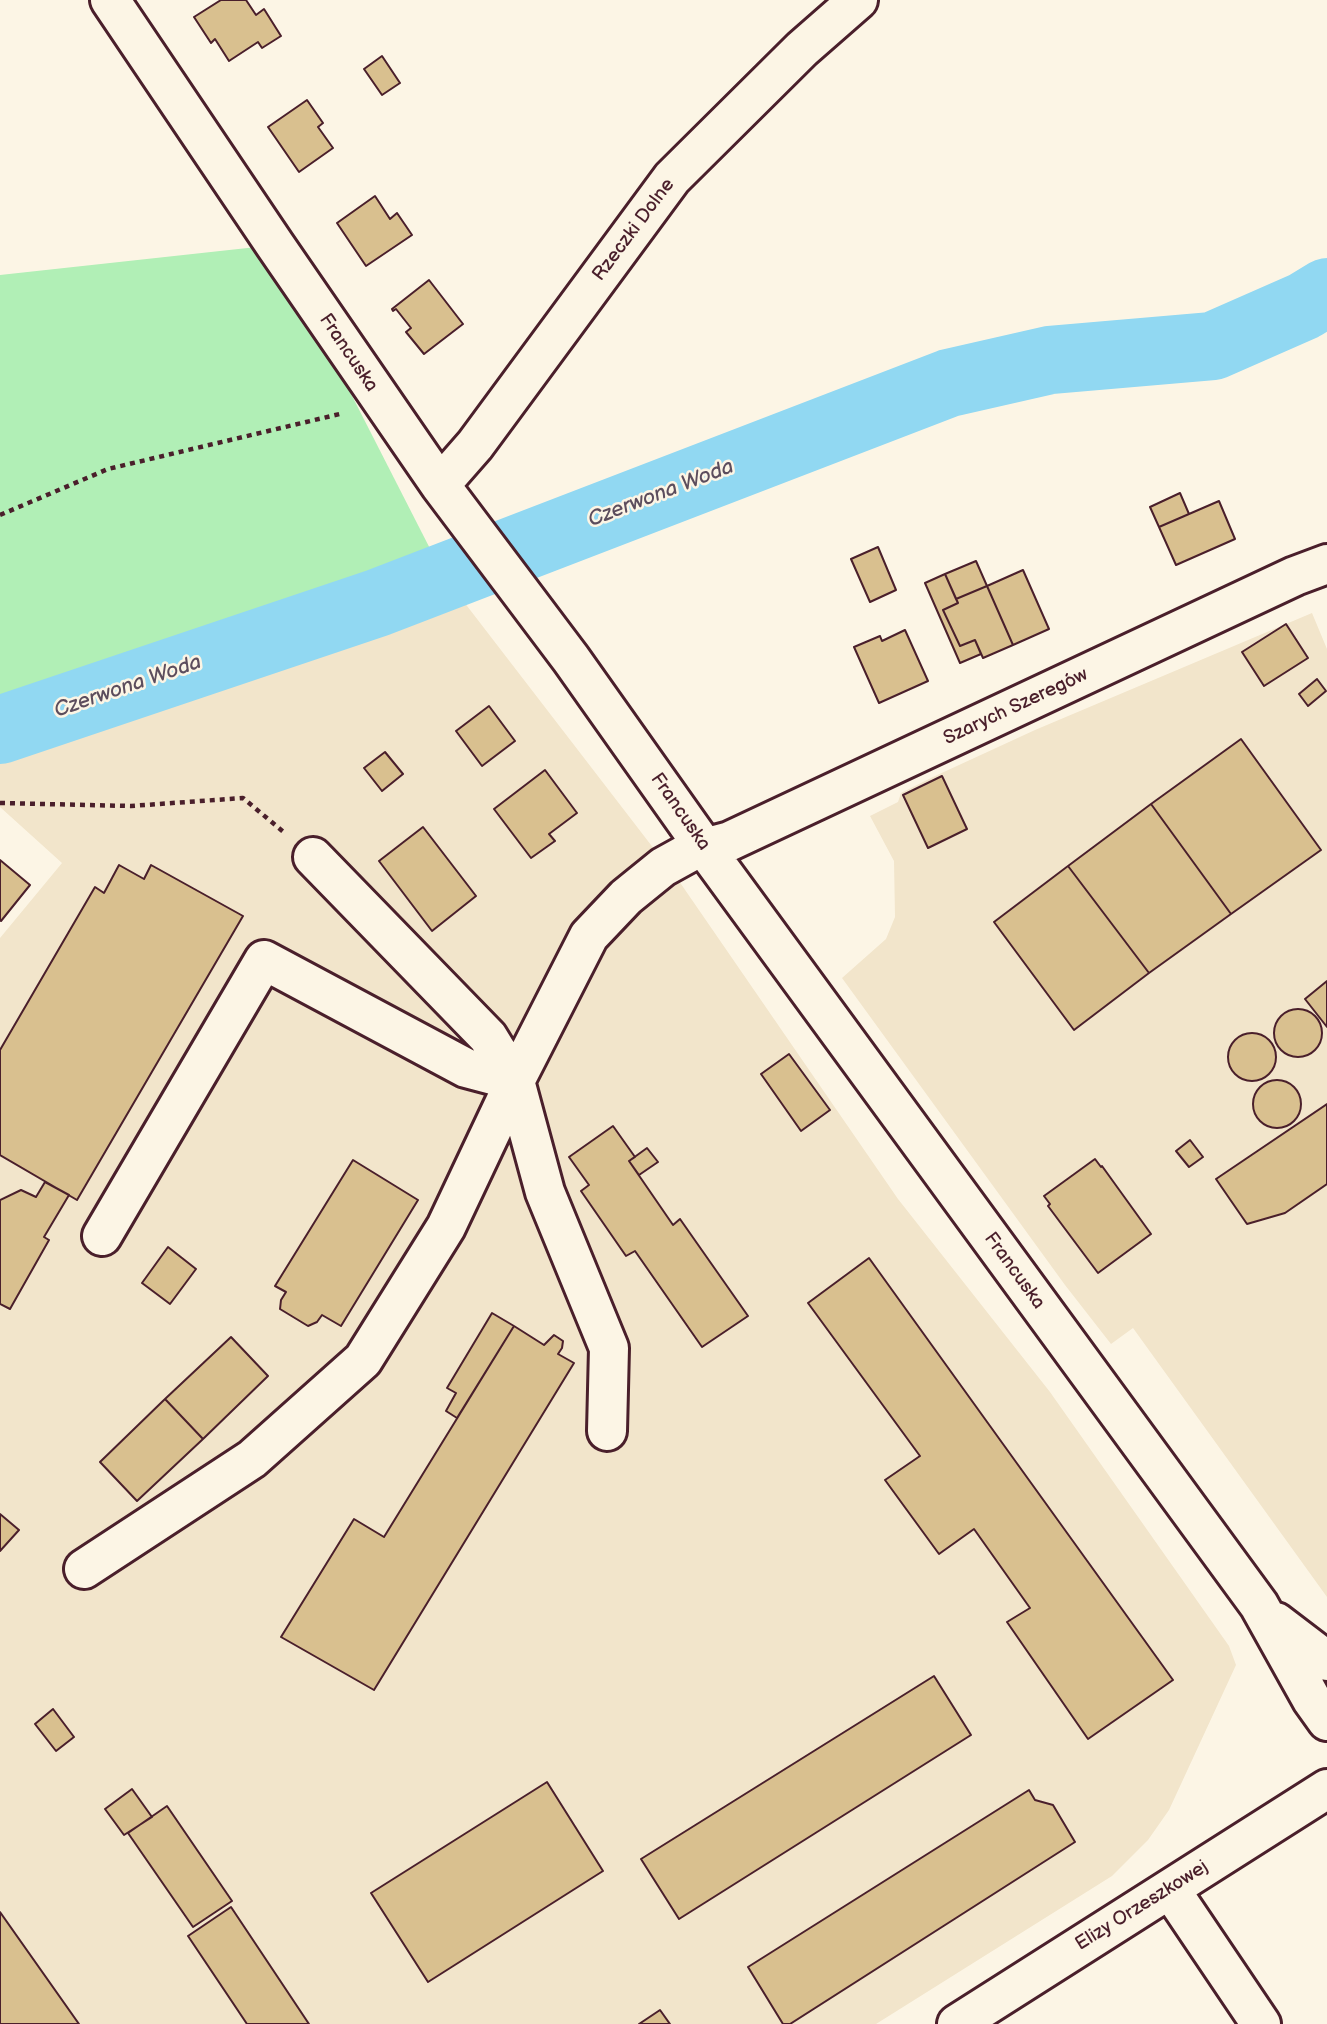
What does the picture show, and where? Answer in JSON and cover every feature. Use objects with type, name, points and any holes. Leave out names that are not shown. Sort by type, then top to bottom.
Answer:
[{"type":"street","name":"Francuska","points":[[110,0],[440,485],[571,659],[704,847],[1265,1614],[1307,1691],[1327,1721]]},
{"type":"street","name":"Rzeczki Dolne","points":[[440,485],[475,445],[673,177],[802,49],[858,0]]},
{"type":"street","name":"Szarych Szeregów","points":[[85,1569],[252,1459],[363,1360],[446,1227],[514,1082],[589,936],[626,897],[663,867],[704,847],[730,841],[1295,576],[1327,564]]},
{"type":"street","points":[[313,857],[488,1037],[514,1082],[545,1192],[609,1348],[607,1432]]},
{"type":"street","points":[[102,1236],[264,960],[466,1068],[514,1082]]},
{"type":"street","name":"Francuska","points":[[1265,1614],[1327,1661]]},
{"type":"street","name":"Elizy Orzeszkowej","points":[[957,2024],[1327,1789]]},
{"type":"street","points":[[1170,1889],[1261,2024]]},
{"type":"path","points":[[0,515],[108,469],[384,405]]},
{"type":"path","points":[[0,803],[131,806],[243,797],[313,857]]},
{"type":"shaded area","points":[[444,576],[681,884],[898,1199],[1050,1392],[1229,1646],[1236,1665],[1169,1810],[1148,1840],[1112,1876],[876,2024],[0,2024],[0,938],[62,863],[0,807],[0,730],[377,603]]},
{"type":"shaded area","points":[[1312,613],[1327,649],[1327,1597],[1133,1328],[1111,1344],[1065,1285],[842,978],[886,939],[895,917],[894,861],[870,816],[898,802],[901,793],[1035,730]]},
{"type":"green space","points":[[275,245],[444,576],[377,603],[0,731],[0,275]]},
{"type":"building","points":[[221,0],[246,0],[256,15],[264,9],[281,36],[262,48],[258,42],[229,61],[215,39],[211,43],[194,17]]},
{"type":"building","points":[[382,56],[400,83],[382,95],[364,69]]},
{"type":"building","points":[[307,100],[323,123],[318,127],[333,148],[299,172],[268,127]]},
{"type":"building","points":[[375,196],[390,219],[397,213],[412,235],[366,266],[337,223]]},
{"type":"building","points":[[429,280],[463,324],[424,354],[406,332],[411,328],[396,309],[392,309]]},
{"type":"building","points":[[1180,493],[1189,514],[1159,527],[1150,507]]},
{"type":"building","points":[[1219,501],[1235,539],[1176,565],[1159,527]]},
{"type":"building","points":[[878,547],[896,590],[870,602],[851,559]]},
{"type":"building","points":[[976,561],[987,586],[956,599],[945,574]]},
{"type":"building","points":[[1023,570],[1049,629],[1013,645],[987,586]]},
{"type":"building","points":[[945,574],[958,603],[943,610],[960,646],[975,640],[981,654],[960,663],[925,583]]},
{"type":"building","points":[[987,586],[1013,645],[983,658],[975,640],[960,646],[943,610],[958,603],[956,599]]},
{"type":"building","points":[[1286,624],[1308,658],[1264,686],[1242,652]]},
{"type":"building","points":[[905,630],[928,681],[879,703],[854,647],[880,636],[882,641]]},
{"type":"building","points":[[1317,679],[1326,691],[1308,706],[1299,694]]},
{"type":"building","points":[[489,706],[515,741],[482,766],[456,731]]},
{"type":"building","points":[[1241,739],[1321,850],[1231,914],[1151,804]]},
{"type":"building","points":[[385,752],[403,774],[382,791],[364,768]]},
{"type":"building","points":[[545,770],[577,813],[549,834],[555,841],[531,858],[494,809]]},
{"type":"building","points":[[942,776],[967,829],[928,848],[903,795]]},
{"type":"building","points":[[1151,804],[1231,914],[1149,973],[1068,866]]},
{"type":"building","points":[[423,827],[476,896],[432,931],[379,861]]},
{"type":"building","points":[[0,860],[30,885],[1,921],[0,920]]},
{"type":"building","points":[[119,865],[144,879],[151,865],[243,916],[77,1200],[0,1155],[0,1050],[95,887],[104,893]]},
{"type":"building","points":[[1068,866],[1149,973],[1074,1030],[994,922]]},
{"type":"building","points":[[1327,981],[1327,1027],[1305,999]]},
{"type":"building","points":[[1298,1009],[1315,1016],[1322,1033],[1315,1050],[1298,1057],[1281,1050],[1274,1033],[1281,1016]]},
{"type":"building","points":[[1252,1033],[1269,1040],[1276,1057],[1269,1074],[1252,1081],[1235,1074],[1228,1057],[1235,1040]]},
{"type":"building","points":[[789,1054],[830,1110],[801,1131],[761,1074]]},
{"type":"building","points":[[1277,1080],[1294,1087],[1301,1104],[1294,1121],[1277,1128],[1260,1121],[1253,1104],[1260,1087]]},
{"type":"building","points":[[1327,1104],[1327,1184],[1285,1213],[1247,1224],[1216,1179]]},
{"type":"building","points":[[613,1126],[635,1157],[629,1161],[673,1225],[680,1219],[748,1316],[702,1347],[635,1251],[626,1256],[581,1191],[589,1185],[569,1157]]},
{"type":"building","points":[[1190,1140],[1203,1157],[1189,1167],[1176,1151]]},
{"type":"building","points":[[647,1148],[658,1162],[639,1175],[629,1161]]},
{"type":"building","points":[[1095,1159],[1151,1234],[1098,1273],[1048,1206],[1050,1204],[1044,1196]]},
{"type":"building","points":[[353,1160],[418,1200],[341,1326],[322,1315],[317,1322],[308,1326],[280,1309],[286,1292],[275,1286]]},
{"type":"building","points":[[45,1182],[69,1195],[44,1237],[49,1240],[10,1309],[0,1304],[0,1200],[21,1190],[36,1197]]},
{"type":"building","points":[[168,1247],[196,1269],[170,1304],[142,1283]]},
{"type":"building","points":[[869,1258],[1173,1680],[1088,1739],[1007,1622],[1030,1608],[974,1529],[939,1554],[885,1480],[920,1456],[808,1303]]},
{"type":"building","points":[[492,1313],[514,1326],[457,1418],[446,1411],[456,1393],[447,1388]]},
{"type":"building","points":[[514,1326],[544,1345],[554,1335],[563,1341],[558,1354],[574,1363],[374,1690],[281,1637],[354,1519],[384,1537]]},
{"type":"building","points":[[231,1337],[268,1376],[203,1439],[165,1399]]},
{"type":"building","points":[[165,1399],[203,1439],[137,1501],[100,1462]]},
{"type":"building","points":[[0,1514],[19,1530],[0,1551]]},
{"type":"building","points":[[934,1676],[971,1735],[679,1919],[641,1859]]},
{"type":"building","points":[[53,1709],[74,1737],[56,1751],[35,1724]]},
{"type":"building","points":[[547,1782],[603,1871],[428,1982],[371,1893]]},
{"type":"building","points":[[132,1789],[152,1817],[124,1835],[105,1809]]},
{"type":"building","points":[[1029,1790],[1035,1800],[1053,1805],[1075,1842],[790,2024],[783,2024],[748,1967]]},
{"type":"building","points":[[167,1806],[232,1901],[193,1927],[128,1833]]},
{"type":"building","points":[[231,1907],[309,2024],[247,2024],[188,1936]]},
{"type":"building","points":[[0,1912],[79,2024],[0,2024]]},
{"type":"building","points":[[660,2010],[670,2024],[639,2024]]},
{"type":"waterway","name":"Czerwona Woda","points":[[0,730],[377,603],[949,383],[1050,360],[1213,346],[1304,306],[1327,292]]}]
